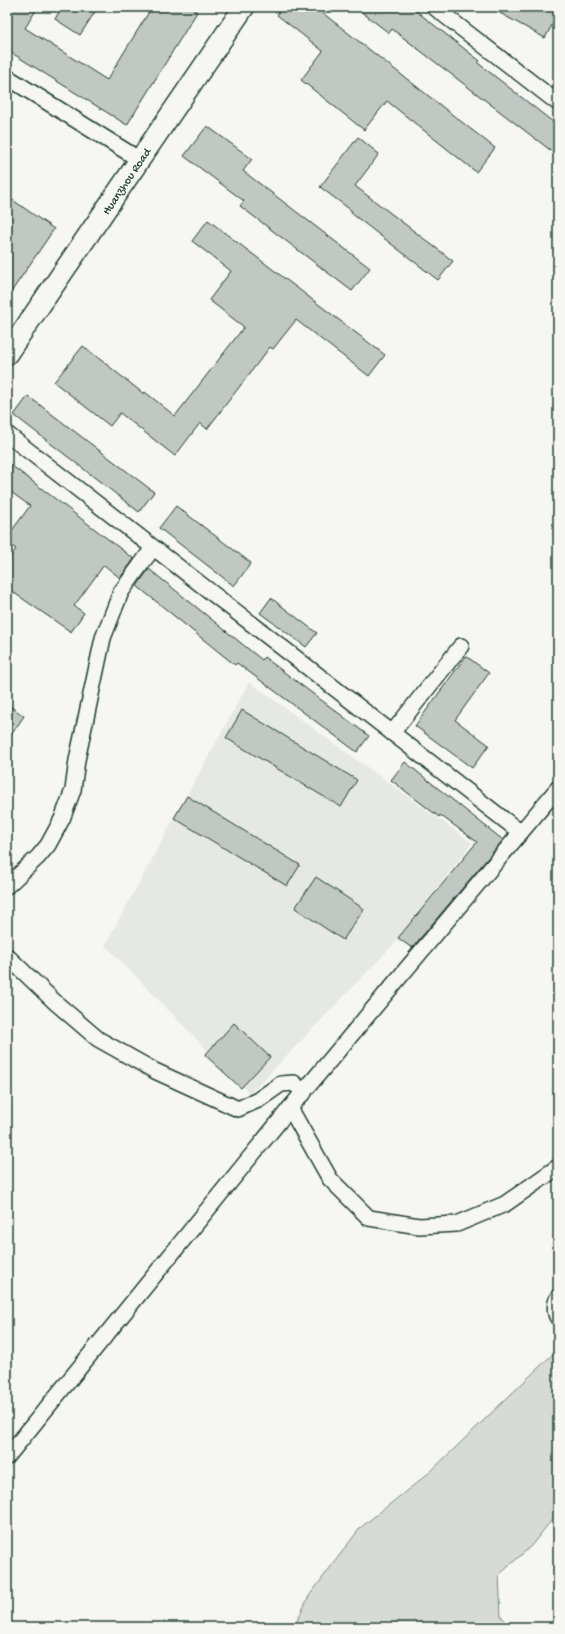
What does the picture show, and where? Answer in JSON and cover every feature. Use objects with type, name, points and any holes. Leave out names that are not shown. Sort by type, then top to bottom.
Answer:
[{"type":"main road","name":"Huanzhou Road","points":[[7,354],[244,7]]},
{"type":"street","points":[[434,7],[558,103]]},
{"type":"street","points":[[7,77],[140,160]]},
{"type":"street","points":[[7,434],[520,832]]},
{"type":"street","points":[[7,886],[38,857],[48,845],[62,819],[73,790],[77,760],[103,638],[121,592],[154,548]]},
{"type":"street","points":[[392,733],[461,646]]},
{"type":"street","points":[[7,1456],[290,1108],[558,788]]},
{"type":"street","points":[[7,956],[56,1003],[98,1039],[155,1071],[187,1086],[238,1109],[258,1100],[281,1084],[294,1083],[304,1093]]},
{"type":"street","points":[[290,1108],[330,1179],[369,1218],[419,1226],[457,1224],[505,1204],[558,1167]]},
{"type":"street","points":[[558,1297],[556,1300],[556,1316],[558,1318]]},
{"type":"shaded area","points":[[249,682],[472,843],[393,945],[250,1094],[105,945]]},
{"type":"shaded area","points":[[558,1349],[558,1512],[531,1546],[499,1575],[501,1616],[511,1627],[294,1627],[309,1596],[360,1528],[430,1472]]},
{"type":"building","points":[[7,7],[38,7],[25,28],[107,80],[152,7],[189,7],[197,12],[127,125],[7,50]]},
{"type":"building","points":[[62,7],[98,7],[80,35],[55,19]]},
{"type":"building","points":[[283,7],[315,7],[495,148],[476,172],[387,101],[364,130],[301,80],[323,51],[277,15]]},
{"type":"building","points":[[355,7],[411,7],[480,61],[478,63],[558,126],[558,156],[392,29],[389,33]]},
{"type":"building","points":[[489,7],[558,7],[558,14],[545,38]]},
{"type":"building","points":[[207,126],[252,159],[243,171],[370,268],[352,291],[240,206],[244,201],[184,156]]},
{"type":"building","points":[[358,137],[379,154],[355,186],[453,261],[438,280],[351,213],[352,211],[320,187]]},
{"type":"building","points":[[7,196],[54,229],[7,298],[7,241],[11,235],[7,232]]},
{"type":"building","points":[[208,220],[385,355],[369,376],[296,320],[273,349],[270,347],[207,429],[200,423],[175,456],[120,413],[110,426],[54,382],[83,346],[144,394],[145,392],[175,416],[244,327],[209,300],[231,271],[192,241]]},
{"type":"building","points":[[28,396],[154,492],[139,512],[14,415]]},
{"type":"building","points":[[7,462],[134,559],[120,578],[104,565],[74,606],[84,613],[71,632],[7,588],[7,562],[16,549],[7,542],[7,537],[30,506],[7,489]]},
{"type":"building","points":[[176,506],[251,563],[234,586],[159,528]]},
{"type":"building","points":[[149,569],[262,660],[264,657],[369,736],[357,752],[237,663],[235,665],[137,586]]},
{"type":"building","points":[[271,598],[317,633],[306,647],[260,613]]},
{"type":"building","points":[[466,656],[489,673],[455,720],[489,745],[472,768],[415,726]]},
{"type":"building","points":[[7,704],[24,716],[7,741]]},
{"type":"building","points":[[242,710],[357,780],[341,807],[226,738]]},
{"type":"building","points":[[405,762],[503,840],[412,948],[398,938],[477,842],[440,815],[439,817],[391,780]]},
{"type":"building","points":[[187,796],[300,865],[287,886],[174,818]]},
{"type":"building","points":[[316,877],[364,909],[343,940],[295,908]]},
{"type":"building","points":[[234,1023],[270,1057],[241,1088],[205,1055]]}]
